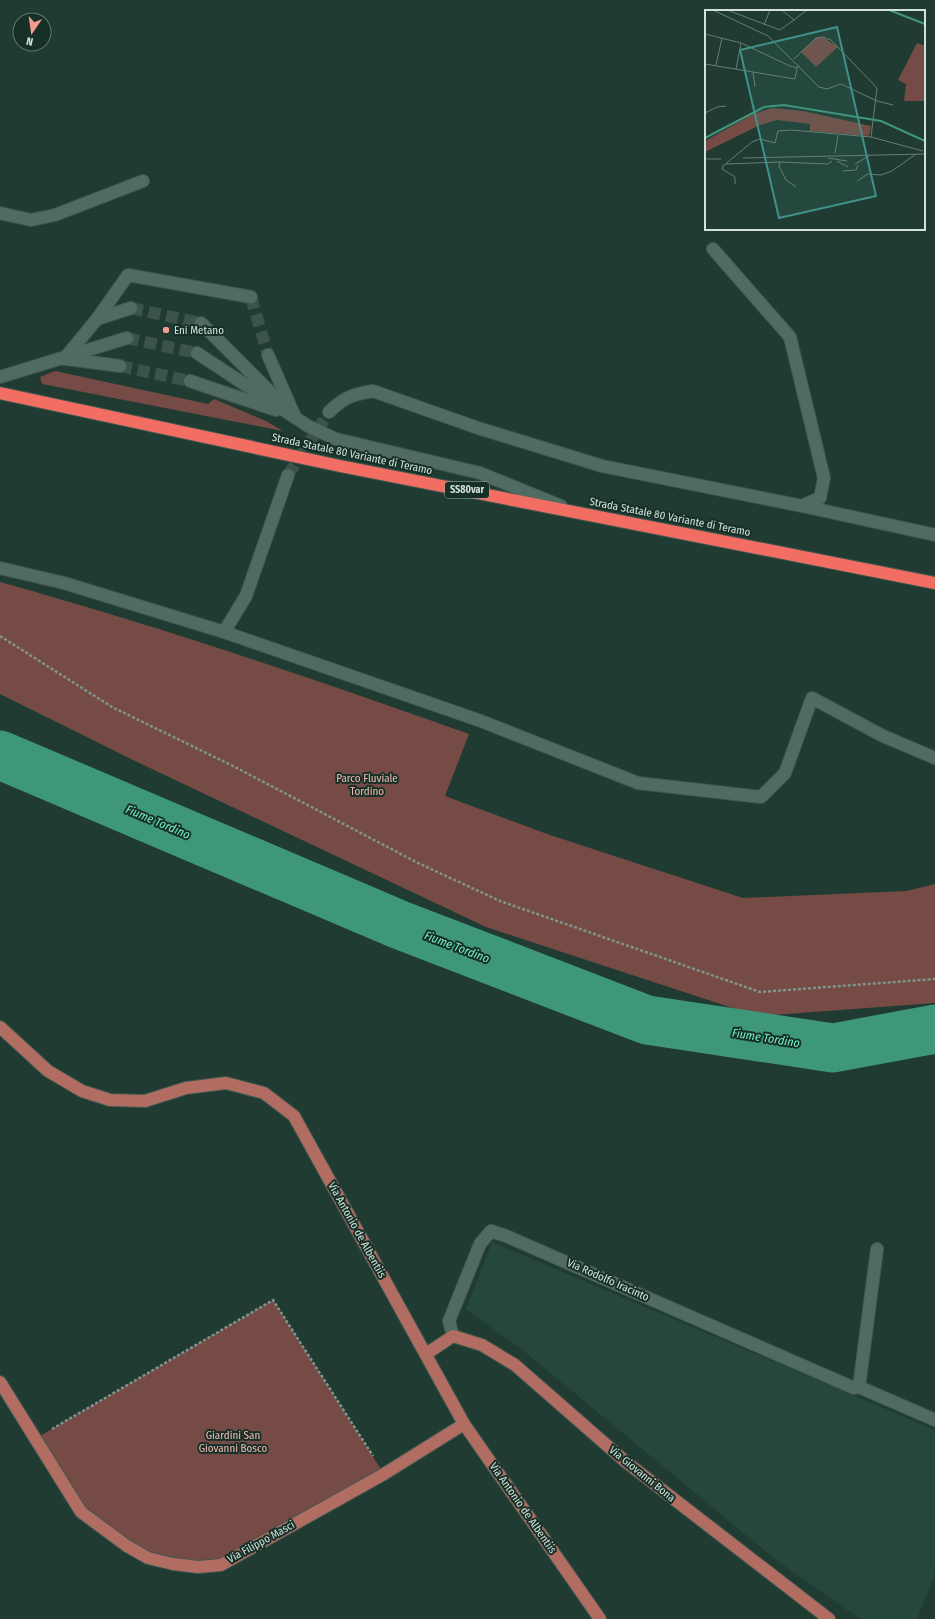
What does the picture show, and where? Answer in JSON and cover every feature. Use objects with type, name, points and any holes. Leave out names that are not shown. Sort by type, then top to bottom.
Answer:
[{"type":"highway","name":"Strada Statale 80 Variante di Teramo","points":[[0,393],[340,466],[935,583]]},
{"type":"main road","name":"Via Antonio de Albentiis","points":[[0,1027],[48,1071],[82,1091],[110,1100],[145,1101],[186,1088],[226,1082],[264,1093],[294,1116],[464,1424],[600,1619]]},
{"type":"main road","points":[[426,1354],[453,1336]]},
{"type":"main road","name":"Via Giovanni Bona","points":[[453,1336],[482,1345],[515,1365],[626,1462],[829,1619]]},
{"type":"main road","name":"Via Filippo Masci","points":[[0,1382],[81,1512],[127,1546],[148,1558],[173,1564],[198,1567],[221,1565],[384,1474],[464,1424]]},
{"type":"street","points":[[0,214],[31,220],[55,216],[143,181]]},
{"type":"street","points":[[713,249],[790,337],[824,478],[820,498],[802,506]]},
{"type":"street","points":[[64,359],[97,319],[128,275],[251,297]]},
{"type":"street","points":[[97,319],[131,308]]},
{"type":"street","points":[[201,323],[295,417]]},
{"type":"street","points":[[0,377],[64,359],[127,338]]},
{"type":"street","points":[[197,353],[308,426],[336,439],[480,473],[573,511]]},
{"type":"street","points":[[268,355],[295,417]]},
{"type":"street","points":[[64,359],[120,366]]},
{"type":"street","points":[[190,381],[295,417]]},
{"type":"street","points":[[328,412],[338,403],[354,394],[373,391],[478,428],[602,466],[802,506],[935,535]]},
{"type":"street","points":[[224,632],[246,596],[288,475]]},
{"type":"street","points":[[0,568],[64,583],[224,632],[482,721],[638,783],[761,797],[785,773],[812,698],[883,736],[935,758]]},
{"type":"street","name":"Via Rodolfo Iracinto","points":[[453,1336],[449,1321],[480,1244],[491,1232],[506,1236],[854,1388],[859,1387],[935,1420]]},
{"type":"street","points":[[859,1387],[877,1249]]},
{"type":"path","points":[[0,636],[112,707],[233,766],[418,863],[500,901],[760,992],[935,979]]},
{"type":"path","points":[[35,1438],[273,1300],[384,1474]]},
{"type":"shaded area","points":[[492,1242],[935,1430],[935,1574],[917,1619],[860,1619],[776,1560],[525,1352],[466,1309]]},
{"type":"green space","points":[[55,371],[208,404],[214,399],[266,421],[283,431],[42,384],[40,377]]},
{"type":"green space","name":"Parco Fluviale Tordino","points":[[0,582],[119,617],[236,654],[469,734],[445,796],[550,835],[743,898],[906,891],[935,884],[935,1003],[757,1016],[486,927],[133,760],[0,694]]},
{"type":"green space","name":"Giardini San Giovanni Bosco","points":[[273,1300],[384,1474],[221,1565],[148,1558],[81,1512],[35,1439]]},
{"type":"waterway","name":"Fiume Tordino","points":[[0,755],[400,925],[647,1020],[833,1048],[935,1029]]},
{"type":"tunnel","points":[[251,297],[268,355]]},
{"type":"tunnel","points":[[131,308],[201,323]]},
{"type":"tunnel","points":[[127,338],[197,353]]},
{"type":"tunnel","points":[[120,366],[190,381]]},
{"type":"tunnel","points":[[288,475],[329,412]]},
{"type":"place","name":"Eni Metano","points":[[166,330]]}]
